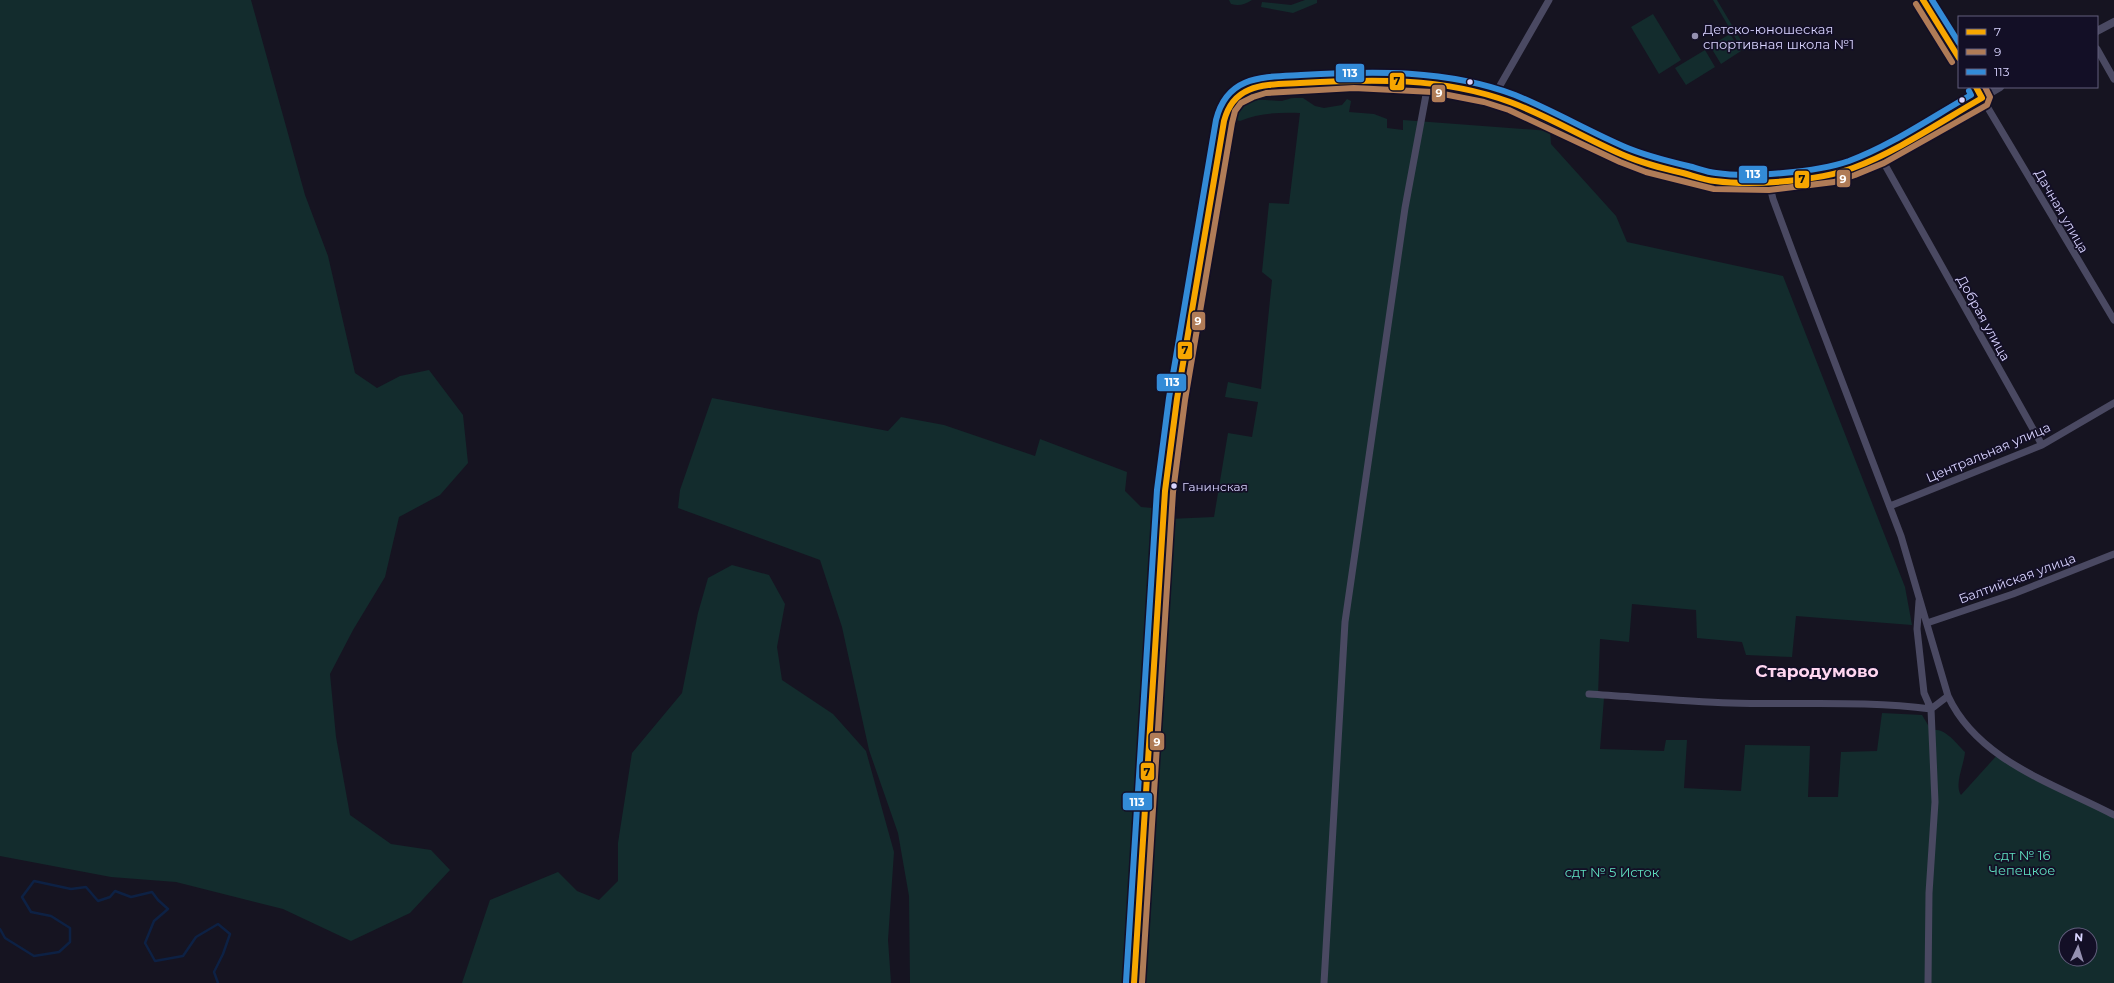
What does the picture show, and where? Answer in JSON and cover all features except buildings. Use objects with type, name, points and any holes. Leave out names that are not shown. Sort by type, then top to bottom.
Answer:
[{"type":"street","points":[[1494,96],[1549,0]]},
{"type":"street","points":[[1923,0],[1958,56]]},
{"type":"street","points":[[2098,30],[2114,22]]},
{"type":"street","points":[[2098,52],[2114,78]]},
{"type":"street","points":[[1134,983],[1163,518],[1177,399],[1227,110],[1232,100],[1243,92],[1266,85],[1372,80],[1428,84],[1465,89],[1494,96],[1623,155],[1648,164],[1715,181],[1769,182],[1832,174],[1880,156],[1998,88]]},
{"type":"street","points":[[1324,983],[1345,622],[1405,208],[1428,84]]},
{"type":"street","points":[[1977,88],[1982,98]]},
{"type":"street","name":"Дачная улица","points":[[1982,98],[2114,320]]},
{"type":"street","name":"Добрая улица","points":[[1880,156],[2042,445]]},
{"type":"street","points":[[1769,182],[1793,254],[1890,506],[1920,597],[1948,696],[1960,718],[1982,743],[2034,774],[2114,815]]},
{"type":"street","name":"Центральная улица","points":[[1890,506],[2042,445],[2114,403]]},
{"type":"street","name":"Балтийская улица","points":[[1927,623],[2014,594],[2114,554]]},
{"type":"street","points":[[1920,597],[1917,629],[1924,693],[1931,710],[1935,802],[1929,893],[1928,983]]},
{"type":"street","points":[[1589,694],[1732,703],[1822,703],[1909,706],[1931,710],[1948,696]]},
{"type":"green space","points":[[0,0],[251,0],[305,195],[328,256],[355,373],[377,388],[400,376],[429,370],[463,415],[468,463],[440,495],[399,517],[385,577],[353,630],[330,674],[336,737],[350,815],[391,844],[431,850],[450,870],[410,913],[351,941],[283,909],[176,882],[111,877],[0,856]]},
{"type":"green space","points":[[1229,0],[1252,0],[1239,5],[1231,4]]},
{"type":"green space","points":[[1305,0],[1317,0],[1317,3],[1293,13],[1261,7],[1262,2],[1291,5]]},
{"type":"green space","points":[[1713,0],[1717,0],[1746,49],[1743,51]]},
{"type":"green space","points":[[1653,14],[1681,60],[1659,74],[1631,27]]},
{"type":"green space","points":[[1730,34],[1741,51],[1721,64],[1710,46]]},
{"type":"green space","points":[[1705,50],[1715,67],[1686,85],[1675,68]]},
{"type":"green space","points":[[1292,98],[1303,98],[1315,106],[1324,108],[1342,105],[1347,99],[1351,101],[1349,112],[1374,114],[1387,119],[1387,128],[1403,130],[1403,120],[1550,131],[1551,144],[1616,216],[1627,242],[1783,276],[1905,587],[1912,625],[1796,616],[1792,657],[1746,655],[1742,642],[1697,638],[1696,610],[1632,604],[1629,642],[1600,639],[1598,696],[1604,698],[1600,749],[1664,751],[1666,740],[1687,740],[1684,788],[1741,791],[1745,745],[1810,746],[1808,797],[1838,797],[1841,752],[1877,751],[1882,713],[1922,715],[1931,730],[1946,733],[1965,752],[1959,780],[1959,791],[1961,795],[1999,753],[2114,817],[2114,983],[910,983],[909,896],[898,833],[869,750],[842,627],[820,560],[678,508],[680,490],[712,398],[888,431],[901,417],[944,425],[1035,456],[1040,439],[1127,472],[1125,491],[1141,507],[1152,508],[1157,514],[1169,519],[1214,517],[1228,433],[1252,437],[1258,402],[1225,397],[1228,382],[1261,389],[1272,280],[1262,272],[1269,203],[1289,204],[1300,113],[1254,116],[1240,121],[1236,120],[1235,112],[1239,106],[1249,101],[1282,101]]},
{"type":"green space","points":[[732,565],[769,575],[785,604],[777,647],[782,680],[833,714],[866,751],[894,852],[888,940],[891,983],[462,983],[490,900],[558,872],[577,891],[599,900],[618,881],[618,843],[632,753],[682,693],[698,613],[708,578]]},
{"type":"waterway","points":[[0,929],[5,938],[34,956],[59,952],[70,942],[70,928],[51,916],[31,912],[22,897],[34,881],[71,889],[86,887],[98,901],[110,897],[115,891],[131,897],[152,892],[168,909],[154,921],[145,943],[155,961],[183,956],[196,937],[218,924],[230,934],[223,954],[214,972],[218,983]]},
{"type":"transit line","name":"7","points":[[1923,0],[1958,56]]},
{"type":"transit line","name":"113","points":[[1932,0],[1958,41]]},
{"type":"transit line","name":"9","points":[[1916,4],[1952,62]]},
{"type":"transit line","name":"113","points":[[1126,982],[1157,490],[1169,398],[1216,120],[1221,105],[1229,94],[1248,81],[1273,77],[1382,73],[1436,76],[1463,80],[1515,95],[1543,107],[1611,141],[1649,156],[1712,172],[1747,175],[1802,171],[1849,161],[1881,147],[1912,130],[1971,95],[1969,91]]},
{"type":"transit line","name":"7","points":[[1134,983],[1165,491],[1177,399],[1224,121],[1229,108],[1235,99],[1244,92],[1253,88],[1276,84],[1380,81],[1433,84],[1459,88],[1510,102],[1552,120],[1607,148],[1644,163],[1707,180],[1766,183],[1822,176],[1853,168],[1870,161],[1903,145],[1982,98],[1977,88]]},
{"type":"transit line","name":"9","points":[[1142,983],[1173,492],[1185,400],[1232,123],[1235,111],[1241,103],[1266,93],[1354,88],[1433,92],[1484,102],[1509,110],[1620,162],[1646,172],[1714,189],[1769,190],[1834,182],[1884,163],[1987,105],[1990,97],[1986,88]]},
{"type":"place","name":"Детско-юношеская спортивная школа №1","points":[[1695,36]]},
{"type":"place","name":"Ганинская","points":[[1174,486]]},
{"type":"district","name":"Стародумово","points":[[1817,671]]},
{"type":"park label","name":"сдт № 16 Чепецкое","points":[[2022,862]]},
{"type":"park label","name":"сдт № 5 Исток","points":[[1612,872]]}]
